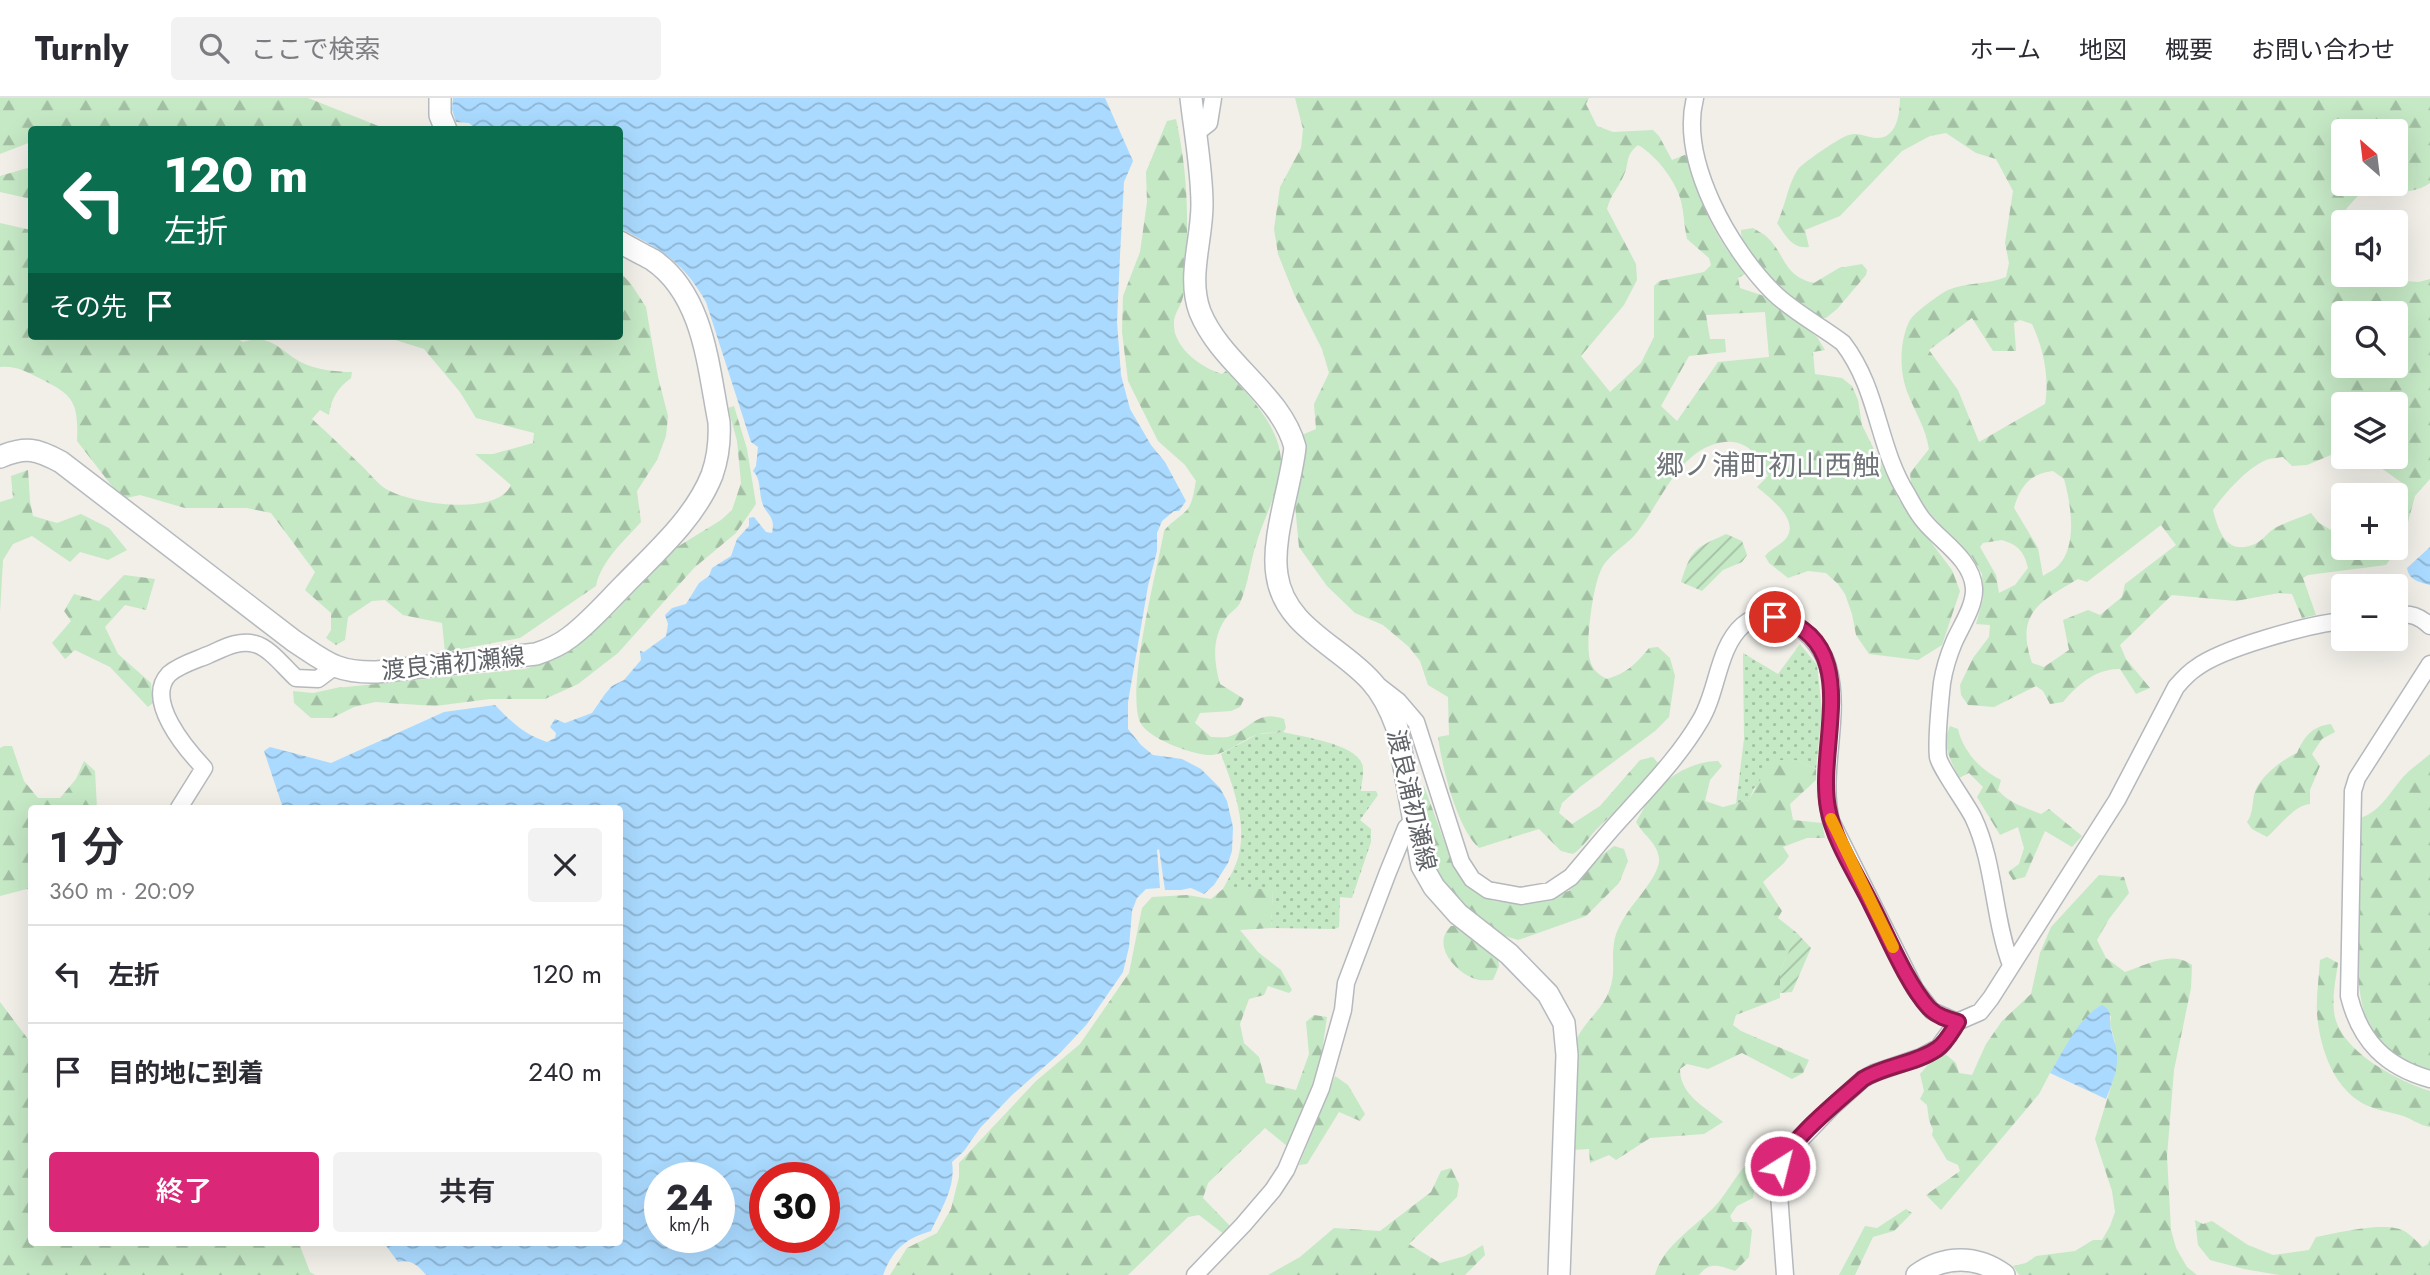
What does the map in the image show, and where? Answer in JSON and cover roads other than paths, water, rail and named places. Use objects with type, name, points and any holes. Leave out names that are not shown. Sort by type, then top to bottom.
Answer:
[{"type":"main road","points":[[440,98],[440,115],[444,126]]},
{"type":"main road","name":"渡良浦初瀬線","points":[[1191,98],[1202,204],[1195,282],[1200,311],[1223,351],[1282,418],[1295,447],[1277,553],[1280,588],[1300,621],[1372,682],[1384,699],[1397,728],[1422,866],[1434,887],[1458,914],[1529,972],[1548,994],[1564,1023],[1567,1055],[1559,1275]]},
{"type":"main road","name":"渡良浦初瀬線","points":[[0,457],[17,450],[32,450],[61,462],[282,632],[334,667],[352,673],[377,672],[516,658],[552,649],[584,625],[658,550],[693,509],[711,476],[720,436],[699,324],[687,299],[664,270],[623,244]]},
{"type":"main road","points":[[1917,1275],[1939,1262],[1958,1259],[1986,1264],[2004,1275]]},
{"type":"street","points":[[1195,134],[1209,123],[1213,98]]},
{"type":"street","points":[[1695,98],[1692,111],[1696,157],[1712,201],[1732,239],[1758,276],[1775,294],[1843,343],[1851,354],[1869,387],[1887,451],[1904,490],[1923,520],[1970,573],[1974,586],[1973,597],[1952,645],[1942,680],[1938,759],[1973,817],[1988,858],[2003,944],[2011,965]]},
{"type":"street","points":[[2408,614],[2417,616],[2430,626]]},
{"type":"street","points":[[1372,682],[1398,701],[1416,722],[1441,804],[1466,872],[1488,890],[1521,896],[1541,894],[1571,877],[1675,759],[1707,709],[1727,648],[1734,635],[1755,617],[1763,615],[1787,620],[1803,630],[1817,644],[1829,669],[1831,710],[1827,807],[1836,832],[1915,989],[1932,1011],[1958,1022]]},
{"type":"street","points":[[1785,1275],[1779,1194],[1782,1159],[1863,1079],[1938,1048],[1958,1022],[1980,1013],[2118,800],[2176,687],[2197,666],[2214,658],[2310,626],[2331,623]]},
{"type":"street","points":[[181,805],[204,768],[178,734],[162,706],[161,694],[167,676],[185,665],[234,644],[246,642],[257,644],[267,651],[296,678],[318,679],[334,667]]},
{"type":"street","points":[[2430,664],[2357,778],[2353,791],[2349,996],[2355,1020],[2369,1040],[2397,1067],[2430,1079]]},
{"type":"street","points":[[1195,1275],[1273,1191],[1286,1170],[1321,1088],[1343,1010],[1346,983],[1406,828],[1412,822]]},
{"type":"water","points":[[453,98],[1105,98],[1133,161],[1124,182],[1117,322],[1121,375],[1130,409],[1151,445],[1165,462],[1186,501],[1179,511],[1174,511],[1162,521],[1157,533],[1157,551],[1148,586],[1128,702],[1128,729],[1153,755],[1182,759],[1201,769],[1220,788],[1227,801],[1233,827],[1232,851],[1214,885],[1204,894],[1191,888],[1165,890],[1159,849],[1157,850],[1160,888],[1146,889],[1137,898],[1132,911],[1129,947],[1123,972],[1087,1024],[1061,1052],[1013,1094],[952,1162],[950,1189],[931,1231],[901,1246],[891,1258],[883,1275],[426,1275],[414,1264],[407,1261],[398,1262],[386,1246],[623,1246],[623,805],[282,805],[264,751],[270,747],[331,763],[444,712],[495,705],[519,727],[547,742],[555,738],[556,733],[550,727],[555,719],[565,723],[592,713],[612,686],[624,680],[641,660],[640,651],[644,652],[666,636],[668,624],[665,615],[672,608],[686,604],[699,583],[709,576],[712,568],[731,556],[737,539],[749,526],[749,518],[754,517],[766,532],[772,533],[773,527],[753,471],[758,447],[751,442],[706,302],[679,266],[623,230],[623,126],[472,126],[456,122],[452,109]]},
{"type":"water","points":[[2430,547],[2430,585],[2413,578],[2407,568]]},
{"type":"water","points":[[2102,1005],[2109,1012],[2117,1056],[2115,1073],[2106,1099],[2050,1073],[2079,1026],[2093,1010]]},
{"type":"district","name":"郷ノ浦町初山西触","points":[[1768,465]]}]
